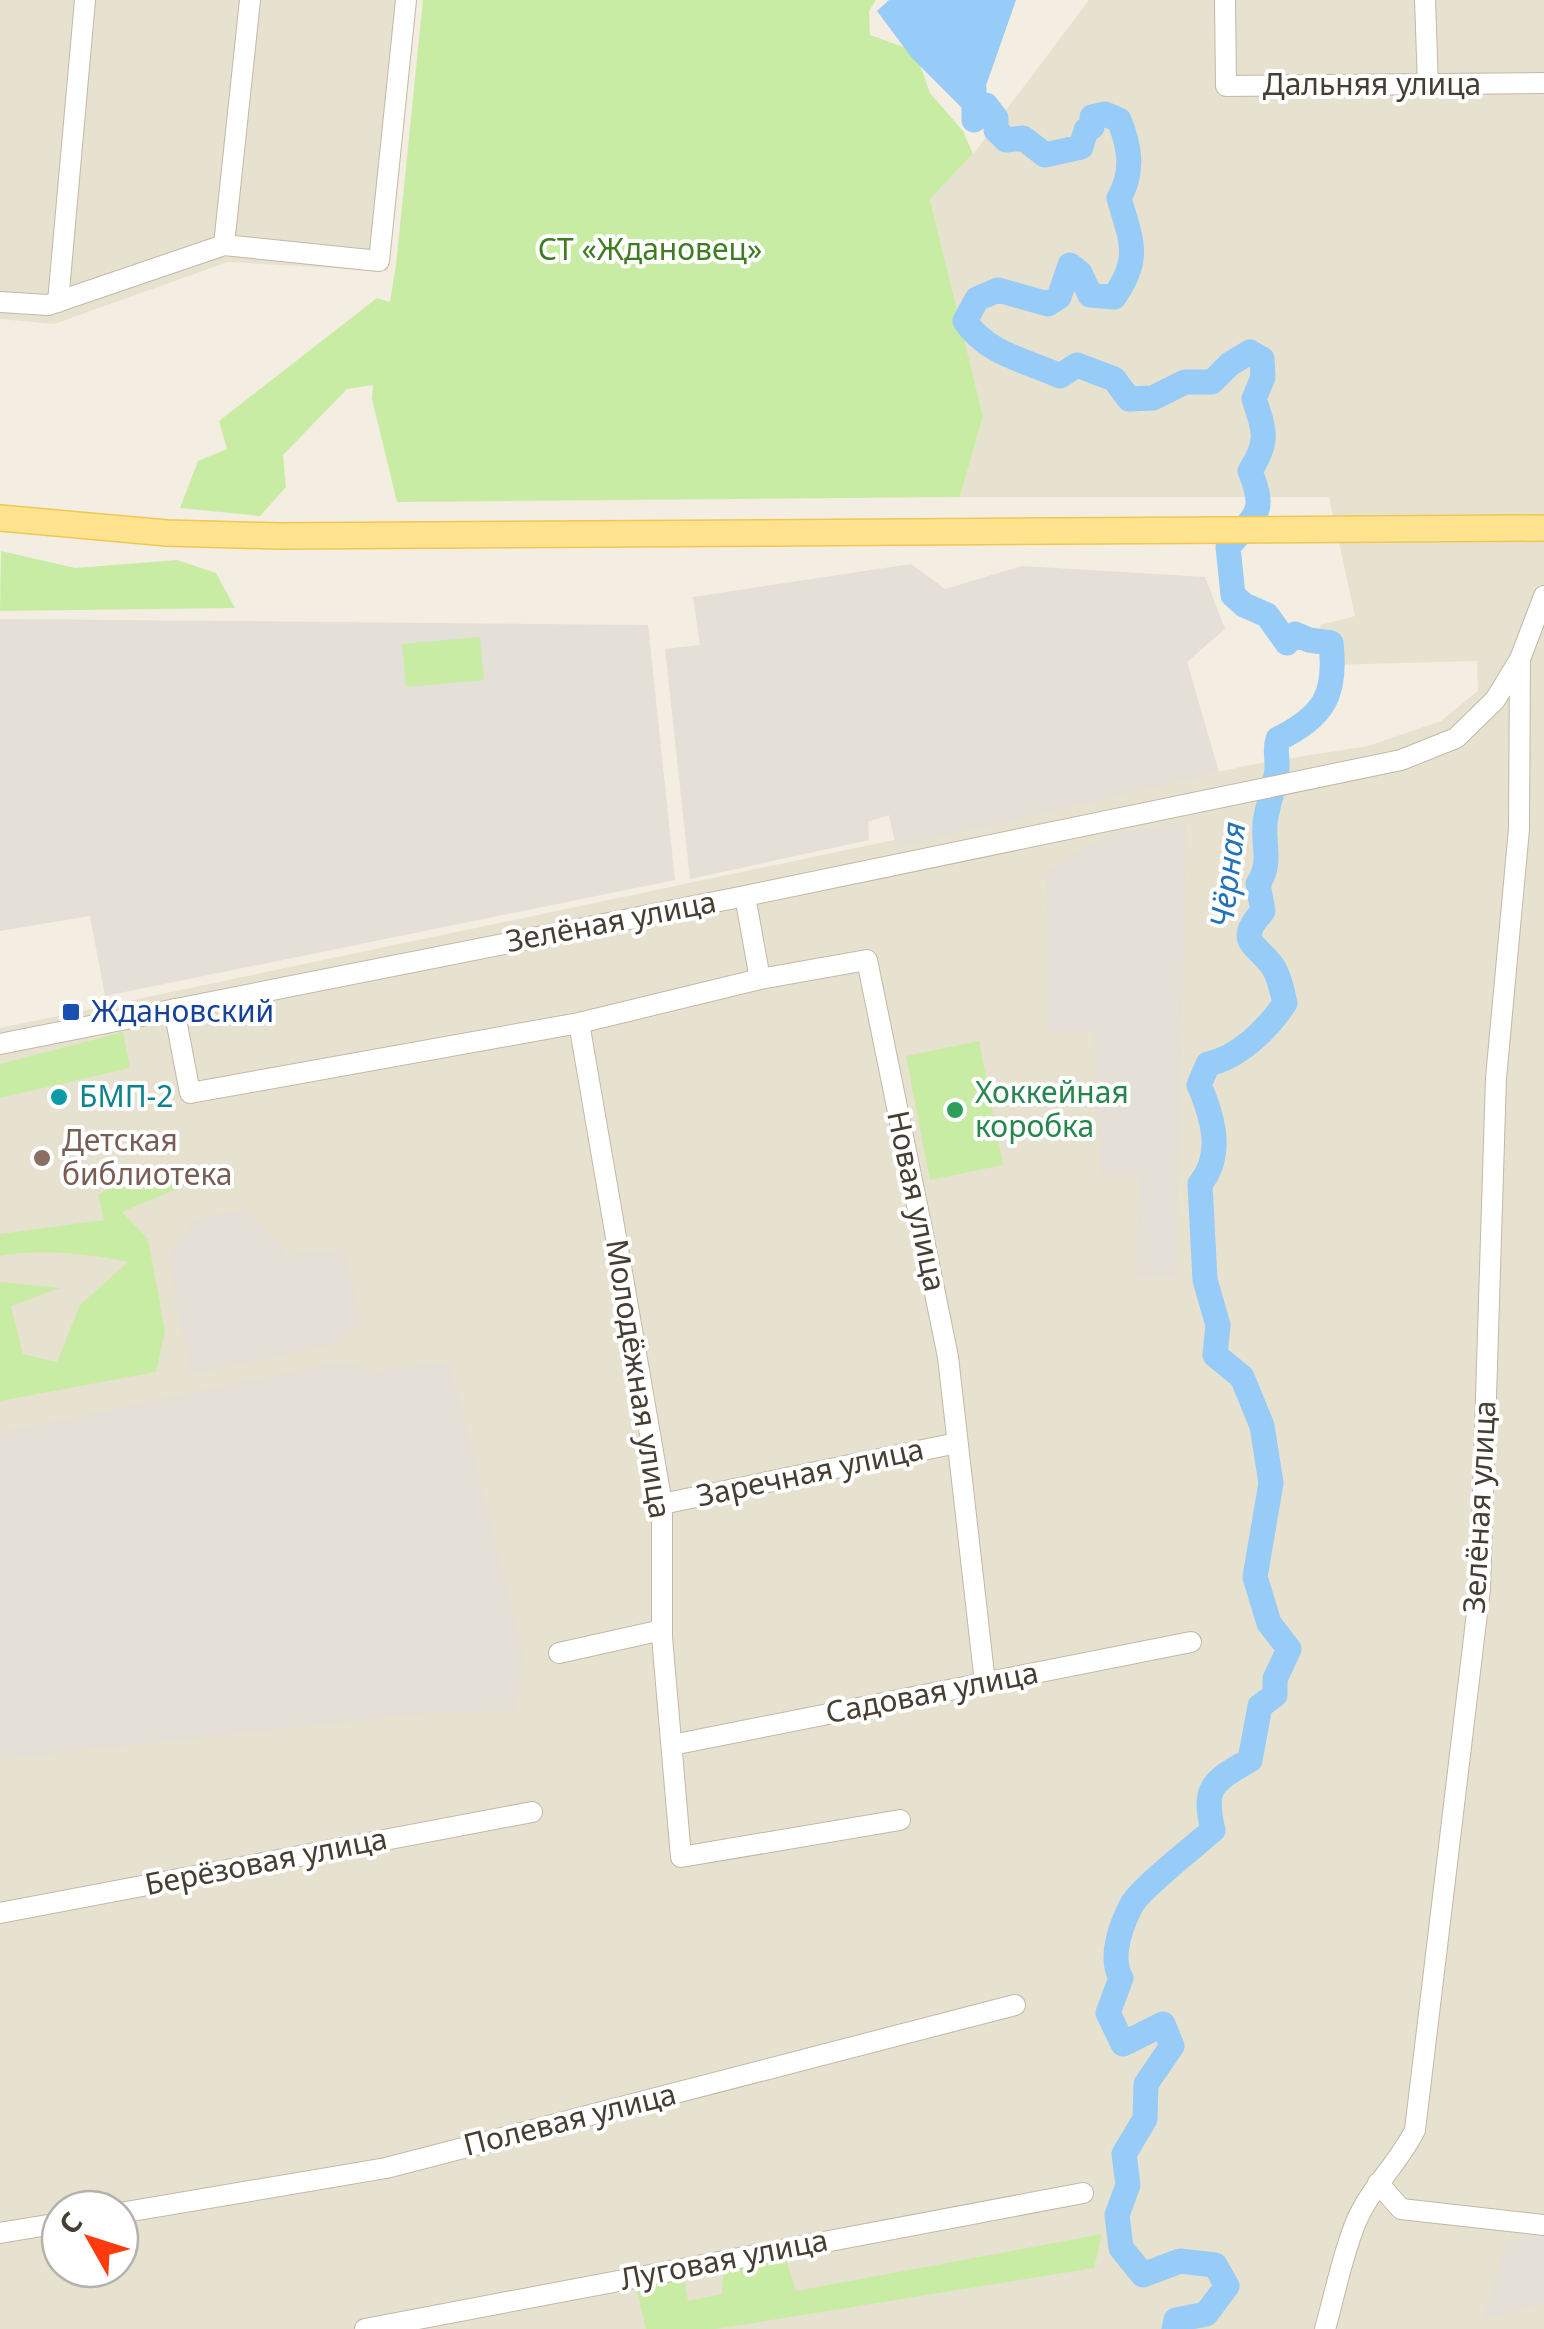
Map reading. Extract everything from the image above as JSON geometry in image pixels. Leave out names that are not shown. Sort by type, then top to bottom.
[{"type":"main road","points":[[0,518],[168,534],[279,536],[1544,528]]},
{"type":"street","points":[[58,302],[85,0]]},
{"type":"street","points":[[224,245],[250,0]]},
{"type":"street","points":[[0,302],[48,306],[224,245],[379,261],[406,0]]},
{"type":"street","name":"Дальняя улица","points":[[1225,0],[1226,86],[1544,83]]},
{"type":"street","points":[[1426,0],[1428,86]]},
{"type":"street","points":[[1520,659],[1544,596]]},
{"type":"street","name":"Зелёная улица","points":[[0,1044],[1401,760],[1456,738],[1495,700],[1520,659]]},
{"type":"street","name":"Зелёная улица","points":[[1325,2329],[1356,2222],[1378,2183],[1402,2156],[1415,2130],[1480,1588],[1496,1078],[1519,828],[1520,659]]},
{"type":"street","points":[[174,1009],[190,1093],[579,1023],[760,980],[744,896]]},
{"type":"street","name":"Новая улица","points":[[760,980],[867,960],[948,1357],[985,1683]]},
{"type":"street","name":"Молодёжная улица","points":[[579,1023],[662,1504],[662,1630],[681,1857],[900,1820]]},
{"type":"street","name":"Заречная улица","points":[[662,1504],[957,1443]]},
{"type":"street","points":[[559,1653],[662,1630]]},
{"type":"street","name":"Садовая улица","points":[[672,1744],[1192,1642]]},
{"type":"street","name":"Берёзовая улица","points":[[0,1913],[532,1812]]},
{"type":"street","name":"Полевая улица","points":[[140,2210],[386,2168],[1015,2006]]},
{"type":"street","points":[[1378,2183],[1401,2208],[1544,2224]]},
{"type":"street","name":"Луговая улица","points":[[365,2329],[1083,2193]]},
{"type":"street","points":[[0,2233],[40,2226]]},
{"type":"shaded area","points":[[0,0],[413,0],[387,271],[228,262],[54,324],[0,319]]},
{"type":"shaded area","name":"Ждановский","points":[[1089,0],[1544,0],[1544,2329],[0,2329],[0,1028],[1255,764],[1368,746],[1441,721],[1478,691],[1477,661],[1328,665],[1320,625],[1355,616],[1329,497],[960,497],[983,416],[930,199],[973,154]]},
{"type":"shaded area","points":[[911,564],[945,589],[1022,566],[1205,577],[1225,629],[1187,662],[1219,772],[896,847],[889,815],[868,822],[869,840],[690,879],[665,649],[700,645],[693,597]]},
{"type":"shaded area","points":[[0,619],[648,625],[675,880],[105,996],[90,916],[0,931]]},
{"type":"shaded area","points":[[1186,823],[1176,1278],[1137,1278],[1139,1175],[1100,1174],[1094,1031],[1048,1031],[1047,872],[1105,835]]},
{"type":"shaded area","points":[[245,1209],[288,1255],[345,1249],[361,1322],[337,1344],[191,1374],[168,1257],[194,1220]]},
{"type":"shaded area","points":[[339,1362],[380,1371],[449,1362],[523,1655],[516,1710],[438,1712],[0,1759],[0,1433]]},
{"type":"shaded area","points":[[1544,2236],[1544,2302],[1483,2320],[1506,2241]]},
{"type":"green space","name":"СТ «Ждановец»","points":[[423,0],[876,0],[869,11],[870,35],[915,51],[930,93],[963,131],[973,154],[930,199],[983,416],[960,497],[397,502],[372,399],[373,385],[347,389],[283,455],[286,487],[260,516],[180,508],[198,461],[227,449],[219,421],[377,298],[390,302]]},
{"type":"green space","points":[[1,551],[75,568],[177,560],[216,573],[235,608],[0,611]]},
{"type":"green space","points":[[480,637],[484,680],[406,687],[402,644]]},
{"type":"green space","points":[[123,1032],[130,1068],[0,1098],[0,1064]]},
{"type":"green space","name":"Хоккейная коробка","points":[[979,1041],[1003,1165],[930,1180],[906,1056]]},
{"type":"green space","points":[[166,1165],[188,1184],[122,1212],[148,1239],[165,1331],[156,1372],[0,1401],[0,1282],[60,1288],[11,1306],[23,1354],[57,1362],[80,1305],[128,1262],[64,1253],[0,1256],[0,1234],[104,1220],[98,1194]]},
{"type":"green space","points":[[1102,2234],[1094,2268],[716,2329],[646,2329],[635,2282],[685,2281],[688,2301],[722,2294],[725,2251],[781,2243],[796,2291]]},
{"type":"water","points":[[889,0],[1016,0],[974,120],[912,58],[877,11]]},
{"type":"waterway","name":"Чёрная","points":[[974,89],[974,120],[986,105],[996,118],[996,130],[1006,140],[1023,138],[1045,155],[1081,147],[1086,130],[1092,127],[1092,117],[1105,114],[1119,120],[1129,159],[1127,179],[1119,198],[1132,249],[1128,271],[1114,297],[1090,295],[1080,273],[1070,265],[1059,297],[1048,304],[998,290],[977,299],[965,321],[984,341],[1008,355],[1060,376],[1077,365],[1114,379],[1129,399],[1153,398],[1185,382],[1212,382],[1250,352],[1262,359],[1263,377],[1254,399],[1263,428],[1263,443],[1250,471],[1258,505],[1252,519],[1228,547],[1233,595],[1244,605],[1267,615],[1287,643],[1295,634],[1331,643],[1332,677],[1324,702],[1307,722],[1278,739],[1276,776],[1265,823],[1266,862],[1258,884],[1263,911],[1249,935],[1274,968],[1285,1003],[1251,1041],[1230,1056],[1208,1064],[1199,1085],[1214,1136],[1212,1161],[1200,1184],[1205,1280],[1218,1325],[1215,1355],[1242,1377],[1262,1426],[1271,1483],[1255,1577],[1269,1623],[1289,1649],[1275,1679],[1275,1695],[1260,1706],[1250,1760],[1227,1774],[1210,1794],[1213,1830],[1157,1877],[1132,1904],[1118,1941],[1116,1961],[1121,1978],[1108,2013],[1123,2044],[1163,2024],[1172,2046],[1146,2084],[1145,2119],[1124,2154],[1128,2185],[1117,2215],[1121,2248],[1143,2275],[1180,2261],[1215,2265],[1227,2286],[1206,2314],[1176,2320],[1174,2329]]},
{"type":"place","name":"Ждановский","points":[[71,1012]]},
{"type":"place","name":"БМП-2","points":[[59,1097]]},
{"type":"place","name":"Хоккейная коробка","points":[[955,1110]]},
{"type":"place","name":"Детская библиотека","points":[[42,1158]]}]
